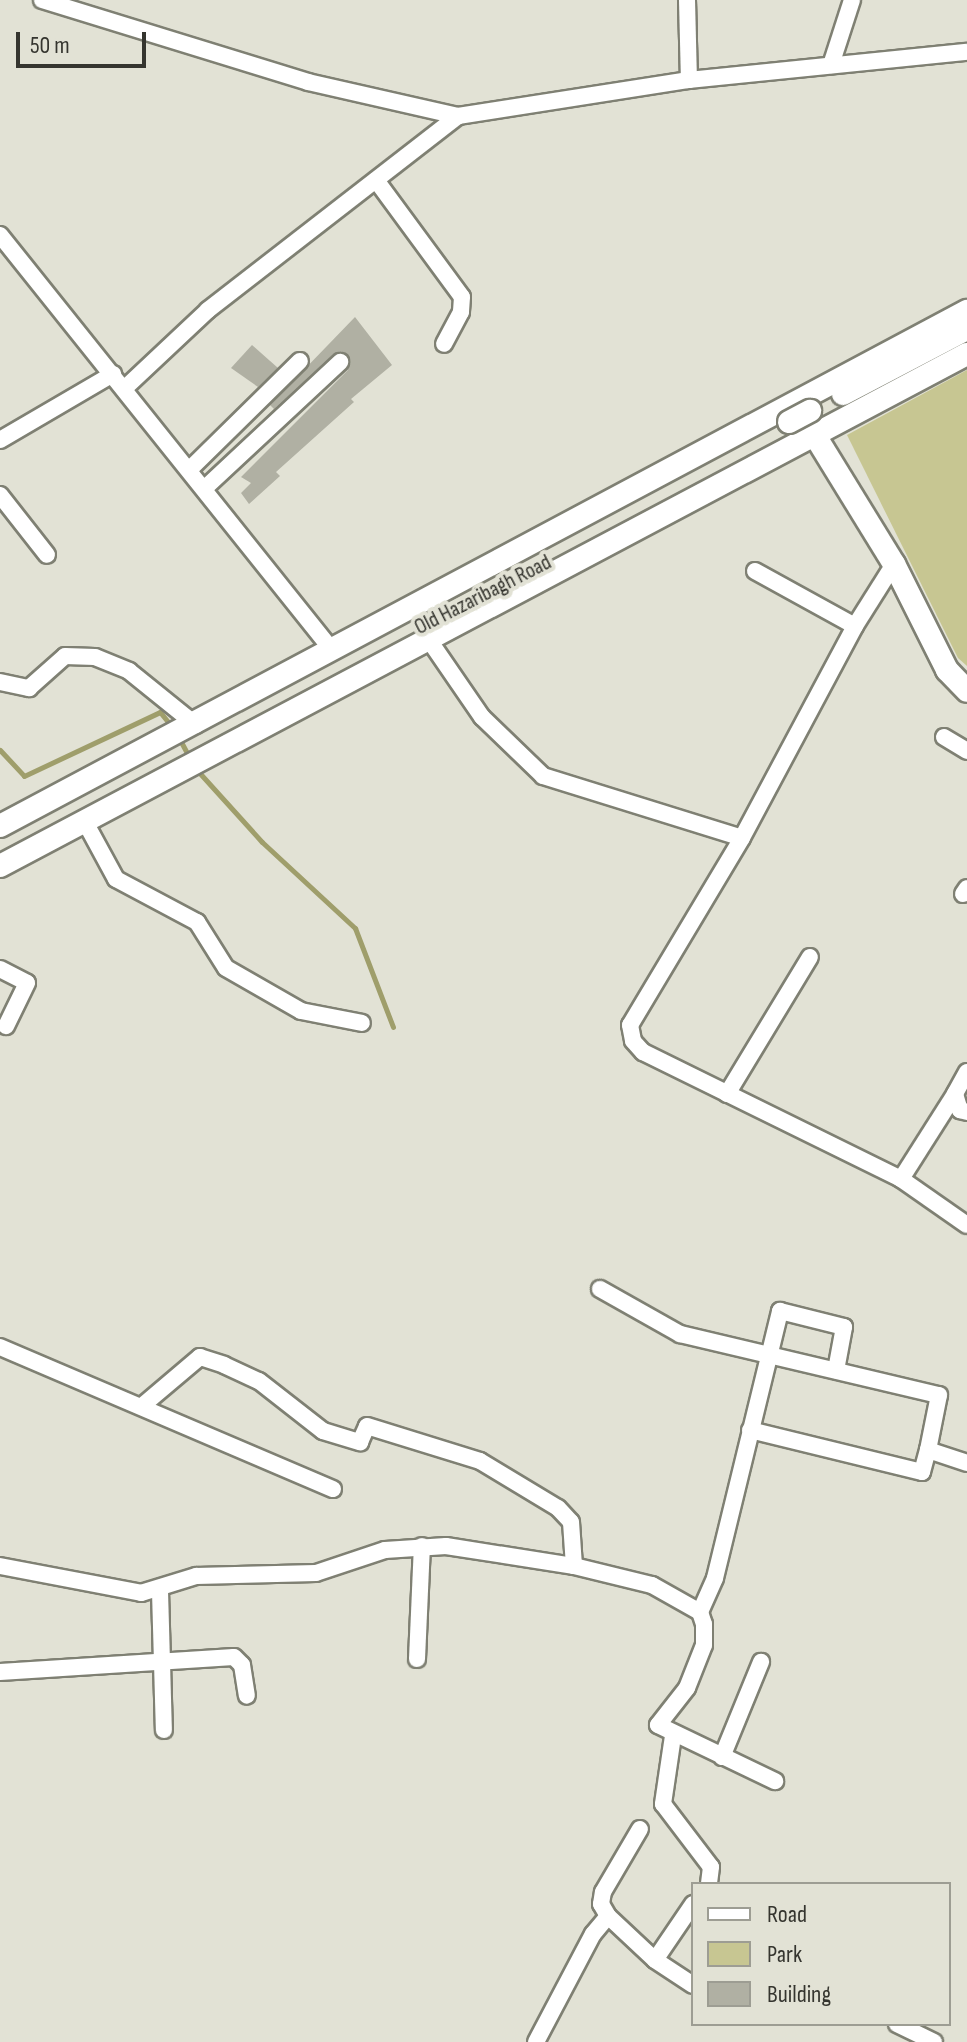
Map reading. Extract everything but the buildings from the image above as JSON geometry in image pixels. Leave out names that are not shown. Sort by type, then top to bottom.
[{"type":"street","points":[[42,0],[308,82],[458,116],[689,80],[967,52]]},
{"type":"street","points":[[687,0],[689,80]]},
{"type":"street","points":[[831,65],[852,0]]},
{"type":"street","points":[[125,388],[208,310],[458,116]]},
{"type":"street","points":[[376,180],[462,297],[461,312],[444,344]]},
{"type":"street","points":[[0,235],[332,650]]},
{"type":"street","points":[[0,826],[427,637],[803,421],[967,311]]},
{"type":"street","name":"Old Hazaribagh Road","points":[[803,421],[967,329]]},
{"type":"street","name":"Old Hazaribagh Road","points":[[0,840],[803,421],[967,339]]},
{"type":"street","points":[[0,866],[84,820],[185,746],[332,650],[803,421],[967,354]]},
{"type":"street","points":[[190,469],[300,361]]},
{"type":"street","points":[[205,488],[340,362]]},
{"type":"street","points":[[0,440],[113,374]]},
{"type":"street","points":[[803,421],[894,564],[947,670],[967,691]]},
{"type":"street","points":[[0,495],[47,555]]},
{"type":"street","points":[[894,564],[855,626],[742,838],[630,1025],[633,1041],[643,1052],[901,1179],[967,1225]]},
{"type":"street","points":[[755,571],[855,626]]},
{"type":"street","points":[[427,637],[482,717],[543,776],[742,838]]},
{"type":"street","points":[[0,682],[29,688],[65,656],[95,657],[129,671],[185,746]]},
{"type":"street","points":[[944,737],[967,751]]},
{"type":"street","name":"Old Hazaribagh Road","points":[[0,855],[185,746]]},
{"type":"street","points":[[84,820],[116,879],[197,922],[226,968],[301,1011],[362,1023]]},
{"type":"street","points":[[727,1094],[810,957]]},
{"type":"street","points":[[0,969],[27,983],[6,1026]]},
{"type":"street","points":[[901,1179],[967,1072]]},
{"type":"street","points":[[955,1094],[960,1110],[967,1112]]},
{"type":"street","points":[[600,1289],[680,1334],[939,1395],[922,1472],[750,1430]]},
{"type":"street","points":[[775,1781],[673,1736],[658,1725],[687,1688],[704,1645],[700,1612],[715,1578],[780,1311],[844,1327],[836,1370]]},
{"type":"street","points":[[0,1347],[333,1489]]},
{"type":"street","points":[[142,1406],[200,1357],[224,1365],[259,1381],[323,1431],[360,1442],[367,1426],[480,1461],[558,1508],[571,1522],[574,1566]]},
{"type":"street","points":[[928,1450],[967,1463]]},
{"type":"street","points":[[0,1566],[124,1591],[160,1591],[196,1576],[316,1573],[385,1550],[422,1546],[574,1566],[652,1585],[700,1612]]},
{"type":"street","points":[[417,1659],[422,1546]]},
{"type":"street","points":[[160,1591],[164,1730]]},
{"type":"street","points":[[0,1672],[234,1657],[242,1665],[247,1696]]},
{"type":"street","points":[[722,1757],[761,1662]]},
{"type":"street","points":[[673,1736],[663,1804],[711,1867],[709,1882]]},
{"type":"street","points":[[640,1829],[603,1892],[601,1904],[608,1916],[655,1960],[691,1984]]},
{"type":"street","points":[[655,1960],[691,1907]]},
{"type":"street","points":[[536,2042],[593,1934],[608,1916]]},
{"type":"street","points":[[901,2026],[934,2042]]},
{"type":"green space","points":[[967,370],[967,666],[958,658],[847,435]]},
{"type":"waterway","points":[[0,750],[24,776],[160,712],[174,729]]},
{"type":"waterway","points":[[179,738],[189,757]]},
{"type":"waterway","points":[[196,769],[262,842],[355,928],[393,1027]]}]
